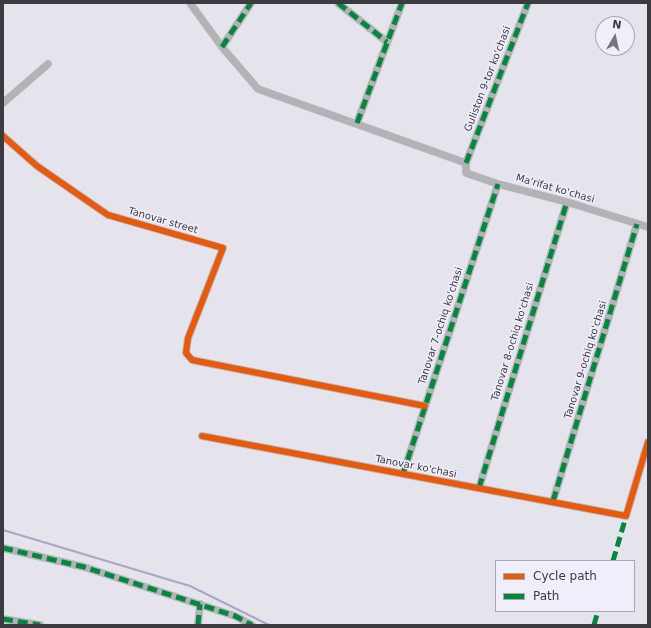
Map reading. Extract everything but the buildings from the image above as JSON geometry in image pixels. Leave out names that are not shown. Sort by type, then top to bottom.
[{"type":"street","points":[[190,3],[222,47],[258,88],[466,163]]},
{"type":"street","points":[[222,47],[251,3]]},
{"type":"street","points":[[338,3],[387,42]]},
{"type":"street","points":[[357,123],[402,3]]},
{"type":"street","name":"Guliston 9-tor ko'chasi","points":[[466,163],[528,3]]},
{"type":"street","points":[[3,103],[48,64]]},
{"type":"street","name":"Tanovar street","points":[[3,136],[38,166],[108,215],[222,248],[188,338],[186,353],[192,360],[425,406]]},
{"type":"street","name":"Ma'rifat ko'chasi","points":[[466,163],[466,173],[498,184],[567,202],[648,227]]},
{"type":"street","name":"Tanovar 7-ochiq ko'chasi","points":[[404,474],[498,184]]},
{"type":"street","name":"Tanovar 8-ochiq ko'chasi","points":[[479,488],[567,202]]},
{"type":"street","name":"Tanovar 9-ochiq ko'chasi","points":[[553,502],[637,224]]},
{"type":"street","name":"Tanovar ko'chasi","points":[[202,436],[626,516],[648,442]]},
{"type":"street","points":[[3,548],[84,567],[235,616],[252,625]]},
{"type":"street","points":[[198,625],[200,604]]},
{"type":"street","points":[[8,621],[40,625]]},
{"type":"waterway","points":[[3,530],[190,586],[269,625]]},
{"type":"marked path","points":[[222,47],[251,3]]},
{"type":"marked path","points":[[338,3],[387,42]]},
{"type":"marked path","points":[[357,123],[402,3]]},
{"type":"marked path","points":[[466,163],[528,3]]},
{"type":"marked path","points":[[403,474],[498,184]]},
{"type":"marked path","points":[[479,488],[567,202]]},
{"type":"marked path","points":[[553,501],[637,224]]},
{"type":"marked path","points":[[613,560],[627,513]]},
{"type":"marked path","points":[[3,548],[84,567],[235,616],[252,625]]},
{"type":"marked path","points":[[198,625],[200,604]]},
{"type":"marked path","points":[[594,625],[598,612]]},
{"type":"marked path","points":[[3,619],[40,625]]},
{"type":"cycle path","points":[[3,136],[37,166],[108,215],[223,248],[188,338],[186,353],[192,360],[425,406]]},
{"type":"cycle path","points":[[202,436],[626,516],[648,442]]}]
